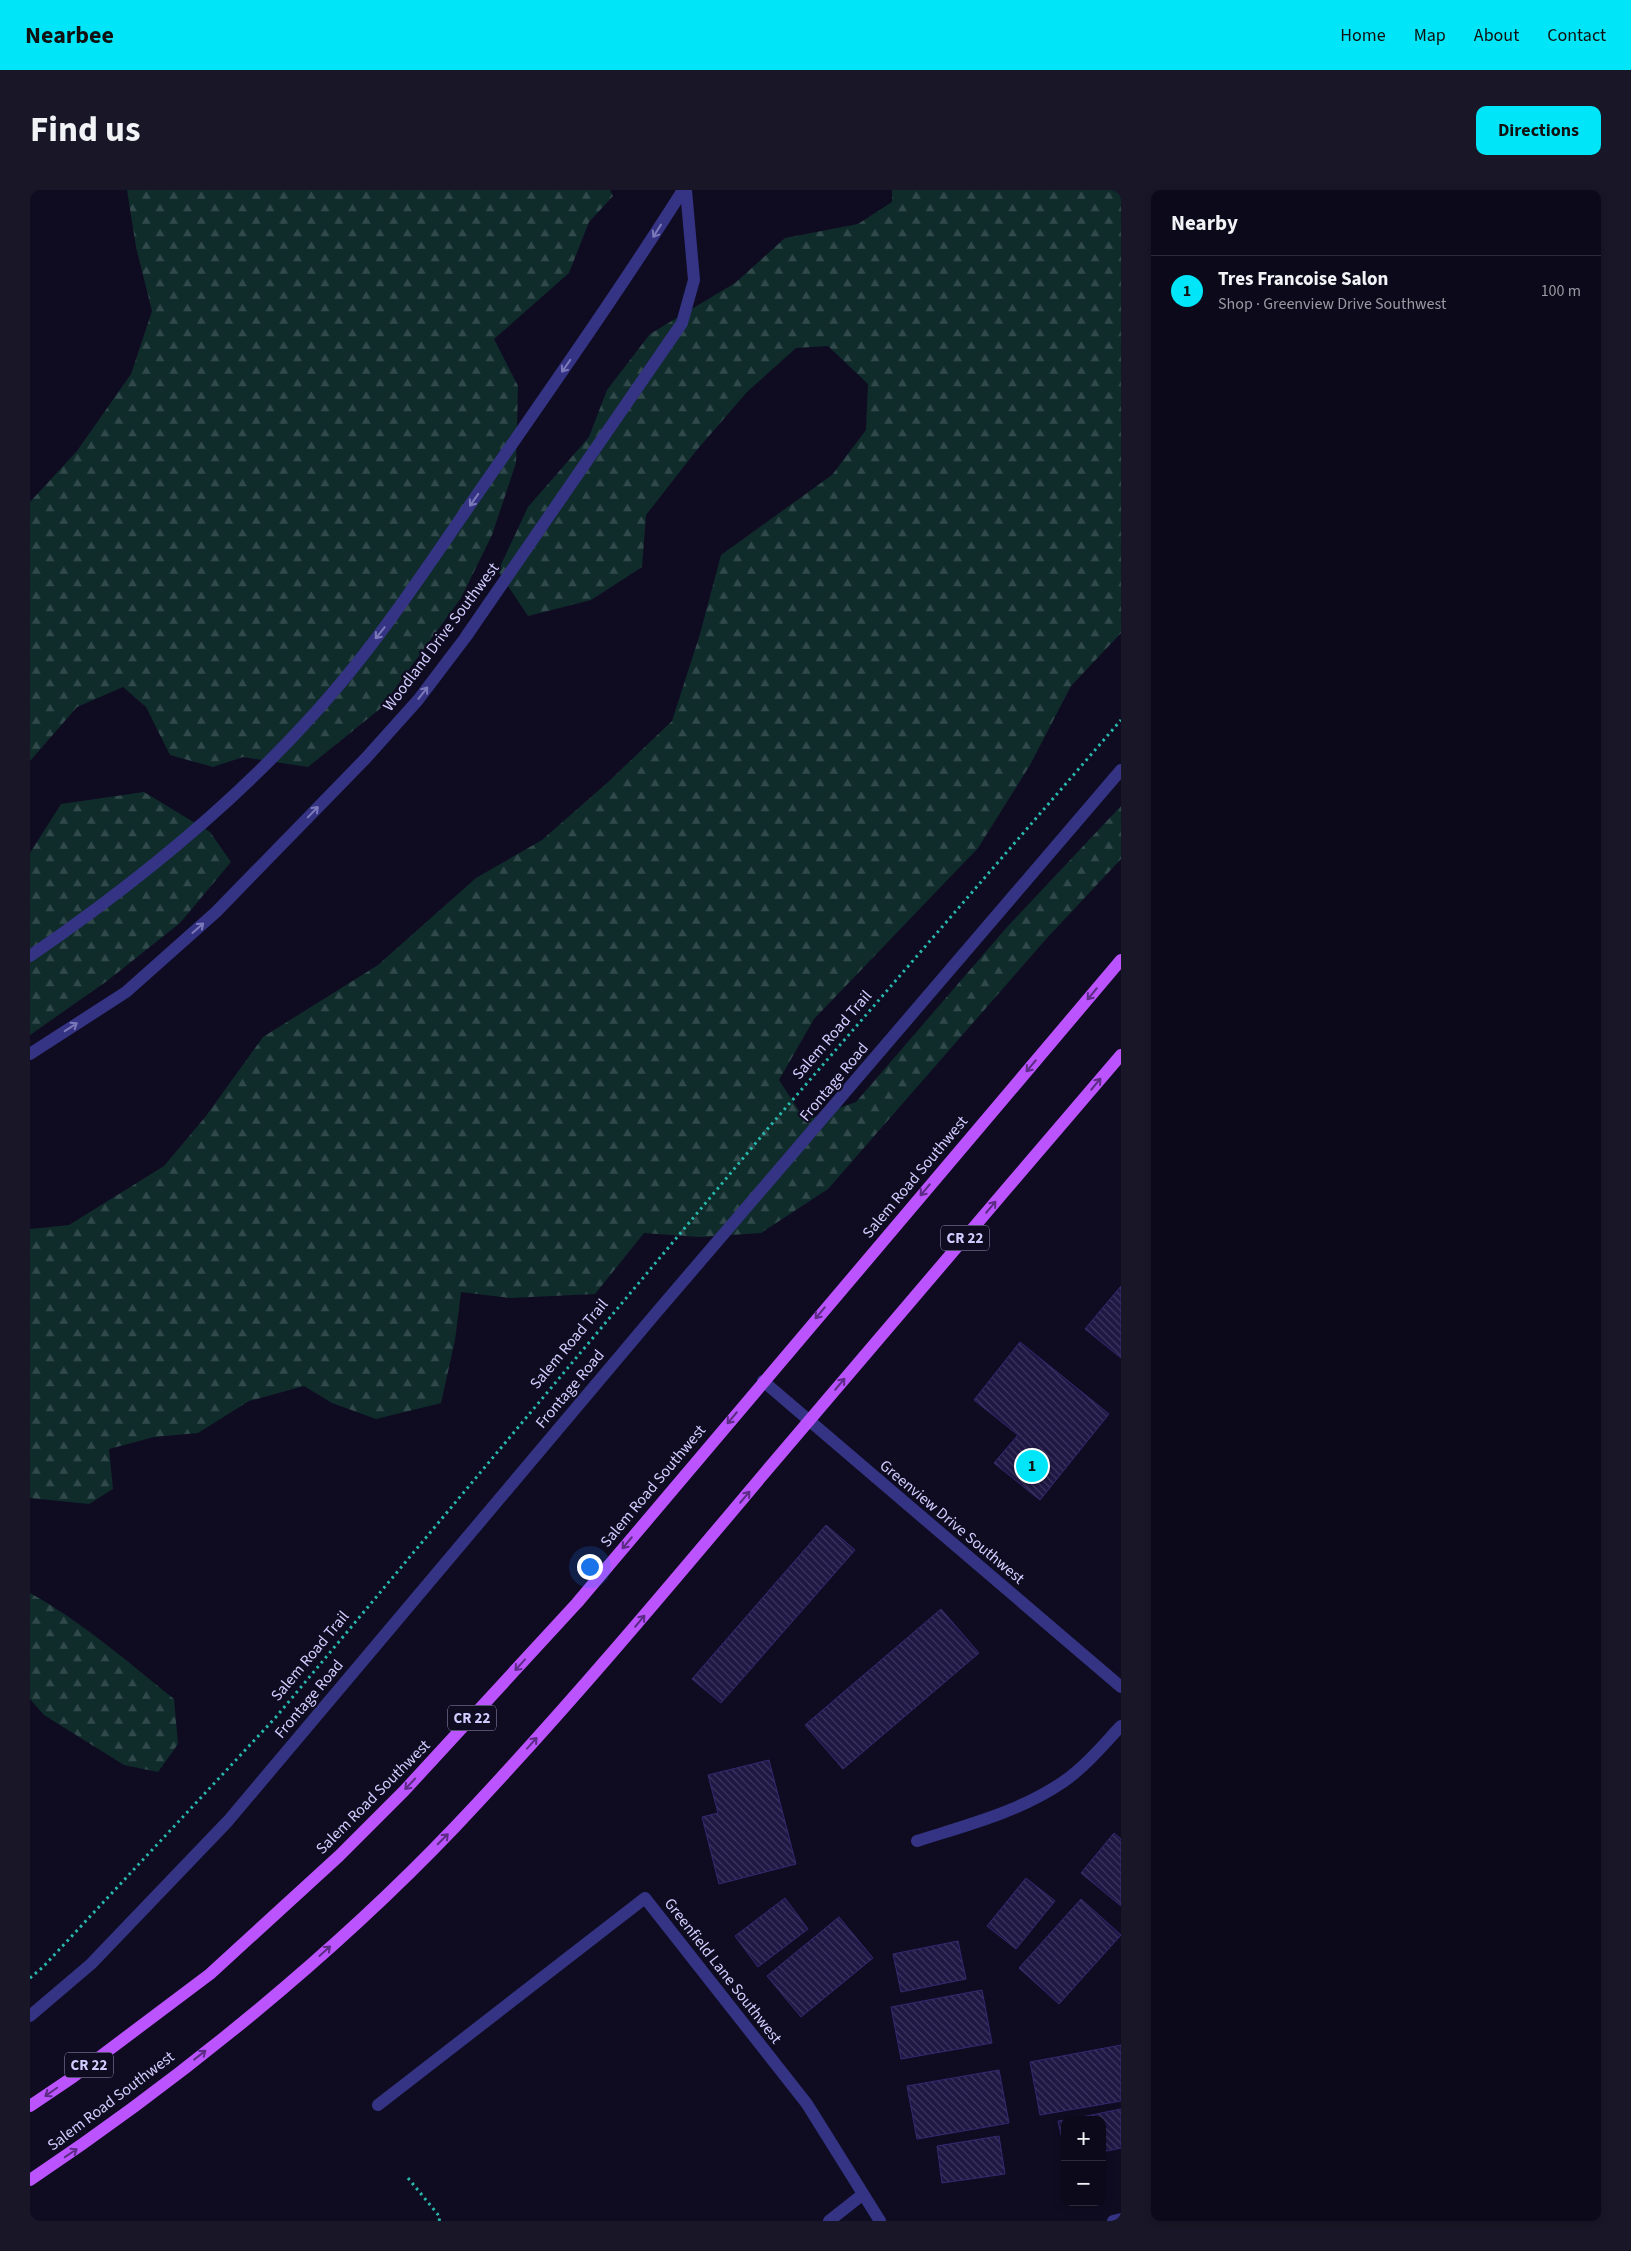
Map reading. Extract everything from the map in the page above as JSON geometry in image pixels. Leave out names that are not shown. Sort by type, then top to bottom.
[{"type":"main road","name":"Salem Road Southwest","points":[[30,2106],[210,1974],[339,1856],[468,1723],[577,1603],[1121,960]]},
{"type":"main road","name":"Salem Road Southwest","points":[[30,2180],[87,2142],[239,2024],[395,1887],[454,1828],[620,1644],[1118,1059]]},
{"type":"street","name":"Woodland Drive Southwest","points":[[30,956],[156,862],[264,766],[314,714],[391,620],[627,279],[684,190]]},
{"type":"street","name":"Woodland Drive Southwest","points":[[30,1054],[126,992],[216,912],[366,758],[418,700],[465,638],[682,323],[694,280],[684,190]]},
{"type":"street","name":"Frontage Road","points":[[30,2016],[92,1964],[228,1821],[656,1313],[1121,770]]},
{"type":"street","name":"Greenview Drive Southwest","points":[[763,1381],[1121,1687]]},
{"type":"street","points":[[917,1841],[1027,1803],[1063,1782],[1083,1766],[1121,1726]]},
{"type":"street","name":"Greenfield Lane Southwest","points":[[378,2105],[646,1898],[807,2104],[829,2136],[862,2195],[880,2221]]},
{"type":"street","points":[[829,2221],[862,2195]]},
{"type":"street","points":[[1113,2221],[1121,2219]]},
{"type":"path","name":"Salem Road Trail","points":[[30,1978],[43,1967],[126,1880],[276,1717],[763,1134],[1121,720]]},
{"type":"path","points":[[408,2178],[440,2217],[439,2221]]},
{"type":"green space","points":[[127,190],[610,190],[613,196],[589,222],[569,273],[494,339],[518,386],[516,463],[492,535],[461,598],[381,708],[308,767],[243,757],[213,767],[170,755],[146,707],[123,687],[77,707],[30,761],[30,502],[77,451],[131,374],[152,311],[136,247]]},
{"type":"green space","points":[[892,190],[1121,190],[1121,633],[1071,686],[1030,765],[978,848],[814,1019],[779,1080],[805,1120],[856,1102],[1008,926],[1121,806],[1121,859],[1047,938],[828,1189],[761,1233],[699,1237],[644,1233],[595,1294],[510,1298],[461,1292],[455,1340],[441,1403],[376,1419],[332,1403],[304,1386],[249,1401],[198,1433],[154,1437],[109,1449],[113,1489],[89,1504],[30,1498],[30,1229],[69,1225],[164,1166],[206,1116],[263,1037],[378,965],[476,878],[542,840],[607,783],[672,721],[700,634],[721,555],[832,475],[866,430],[868,384],[828,346],[796,348],[747,392],[696,451],[646,515],[642,567],[591,600],[528,616],[498,571],[528,507],[589,437],[607,390],[650,334],[735,283],[785,238],[858,224],[892,202]]},
{"type":"green space","points":[[144,792],[210,832],[231,862],[180,923],[107,981],[30,1035],[30,853],[61,804]]},
{"type":"green space","points":[[30,1593],[86,1630],[174,1699],[178,1744],[158,1772],[124,1765],[44,1715],[30,1699]]},
{"type":"building","points":[[1121,1286],[1121,1358],[1085,1329]]},
{"type":"building","points":[[1020,1342],[1109,1414],[1040,1500],[994,1463],[1018,1435],[974,1400]]},
{"type":"building","points":[[826,1525],[855,1550],[721,1703],[692,1679]]},
{"type":"building","points":[[941,1609],[979,1653],[843,1769],[805,1725]]},
{"type":"building","points":[[769,1760],[796,1864],[719,1884],[702,1817],[718,1813],[708,1775]]},
{"type":"building","points":[[1114,1833],[1121,1839],[1121,1906],[1081,1873]]},
{"type":"building","points":[[1026,1878],[1055,1901],[1016,1949],[987,1926]]},
{"type":"building","points":[[785,1898],[808,1929],[758,1967],[735,1936]]},
{"type":"building","points":[[1081,1899],[1121,1935],[1059,2004],[1019,1968]]},
{"type":"building","points":[[839,1917],[873,1958],[801,2017],[767,1976]]},
{"type":"building","points":[[958,1941],[966,1979],[901,1992],[893,1954]]},
{"type":"building","points":[[982,1990],[992,2043],[901,2059],[891,2007]]},
{"type":"building","points":[[1121,2045],[1121,2101],[1040,2115],[1030,2062]]},
{"type":"building","points":[[999,2070],[1009,2123],[917,2139],[907,2086]]},
{"type":"building","points":[[1121,2109],[1121,2148],[1106,2151],[1106,2116],[1087,2116]]},
{"type":"building","points":[[1058,2121],[1061,2121],[1061,2135]]},
{"type":"building","points":[[999,2136],[1005,2174],[942,2183],[937,2146]]},
{"type":"place","name":"Tres Francoise Salon","points":[[1032,1466]]}]
